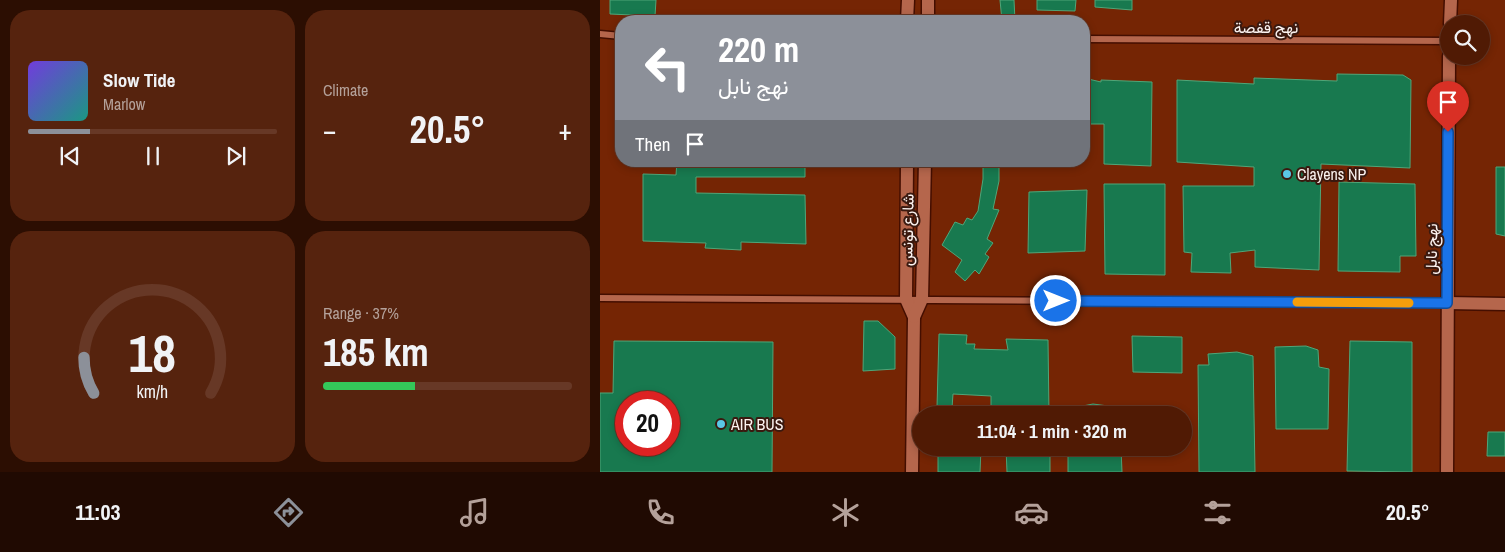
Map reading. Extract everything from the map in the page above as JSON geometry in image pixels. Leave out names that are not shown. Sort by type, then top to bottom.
[{"type":"street","points":[[908,0],[908,15]]},
{"type":"street","points":[[928,0],[928,15]]},
{"type":"street","points":[[1450,15],[1451,0]]},
{"type":"street","name":"نهج نابل","points":[[1447,472],[1449,65]]},
{"type":"street","name":"شارع تونس","points":[[906,299],[907,167]]},
{"type":"street","name":"شارع تونس","points":[[922,299],[925,167]]},
{"type":"street","points":[[906,299],[914,317]]},
{"type":"street","points":[[912,472],[914,317],[922,299]]},
{"type":"street","points":[[1447,303],[1505,304]]},
{"type":"lane","points":[[600,34],[615,35]]},
{"type":"lane","name":"نهج قفصة","points":[[1090,39],[1440,41]]},
{"type":"lane","points":[[600,298],[1447,303]]},
{"type":"shaded area","points":[[600,0],[1505,0],[1505,472],[600,472]]},
{"type":"building","points":[[610,0],[656,0],[655,15],[610,14]]},
{"type":"building","points":[[1000,0],[1014,0],[1015,15],[1001,15]]},
{"type":"building","points":[[1037,0],[1076,0],[1075,11],[1037,10]]},
{"type":"building","points":[[1095,0],[1132,0],[1132,10],[1095,7]]},
{"type":"building","points":[[1337,74],[1403,75],[1411,80],[1410,168],[1321,164],[1319,270],[1255,267],[1255,250],[1230,253],[1231,273],[1191,272],[1192,253],[1184,252],[1183,186],[1254,186],[1254,167],[1177,162],[1177,80],[1254,84],[1254,78],[1337,81]]},
{"type":"building","points":[[1090,79],[1101,82],[1101,80],[1152,82],[1151,166],[1104,164],[1104,124],[1090,124]]},
{"type":"building","points":[[677,167],[805,167],[805,177],[696,177],[696,193],[805,195],[806,244],[741,242],[741,250],[705,248],[706,243],[643,241],[643,174],[676,175]]},
{"type":"building","points":[[983,167],[999,167],[999,181],[993,209],[999,210],[987,239],[993,243],[985,254],[989,257],[979,274],[975,270],[965,281],[955,272],[962,260],[942,245],[955,222],[963,225],[967,218],[972,220],[978,211]]},
{"type":"building","points":[[1496,167],[1505,167],[1505,236],[1496,234]]},
{"type":"building","points":[[1339,182],[1415,184],[1416,256],[1400,256],[1400,272],[1338,271]]},
{"type":"building","points":[[1104,184],[1165,184],[1165,275],[1105,274]]},
{"type":"building","points":[[1087,190],[1085,251],[1028,253],[1029,192]]},
{"type":"building","points":[[864,321],[878,321],[895,337],[895,369],[863,371]]},
{"type":"building","points":[[939,334],[967,335],[966,344],[975,344],[974,349],[1008,350],[1006,339],[1048,340],[1049,406],[991,406],[991,396],[953,394],[952,406],[937,406]]},
{"type":"building","points":[[1132,336],[1182,337],[1182,373],[1133,372]]},
{"type":"building","name":"AIR BUS","points":[[614,341],[773,342],[772,472],[600,472],[600,393],[613,393]]},
{"type":"building","points":[[1350,341],[1412,342],[1412,472],[1347,471]]},
{"type":"building","points":[[1306,346],[1318,350],[1319,367],[1329,369],[1328,429],[1276,429],[1275,347]]},
{"type":"building","points":[[1237,352],[1253,356],[1255,472],[1199,472],[1198,365],[1209,365],[1208,354]]},
{"type":"building","points":[[1093,404],[1108,406],[1083,406]]},
{"type":"building","points":[[1488,432],[1505,432],[1505,456],[1487,456]]},
{"type":"building","points":[[938,456],[981,456],[980,472],[938,472]]},
{"type":"building","points":[[1006,456],[1050,456],[1050,472],[1007,472]]},
{"type":"building","points":[[1068,456],[1121,456],[1122,472],[1068,472]]},
{"type":"slow traffic","points":[[1297,302],[1409,303]]},
{"type":"place","name":"Clayens NP","points":[[1287,174]]},
{"type":"place","name":"AIR BUS","points":[[721,424]]},
{"type":"route","points":[[1056,301],[1447,303],[1448,132]]}]
